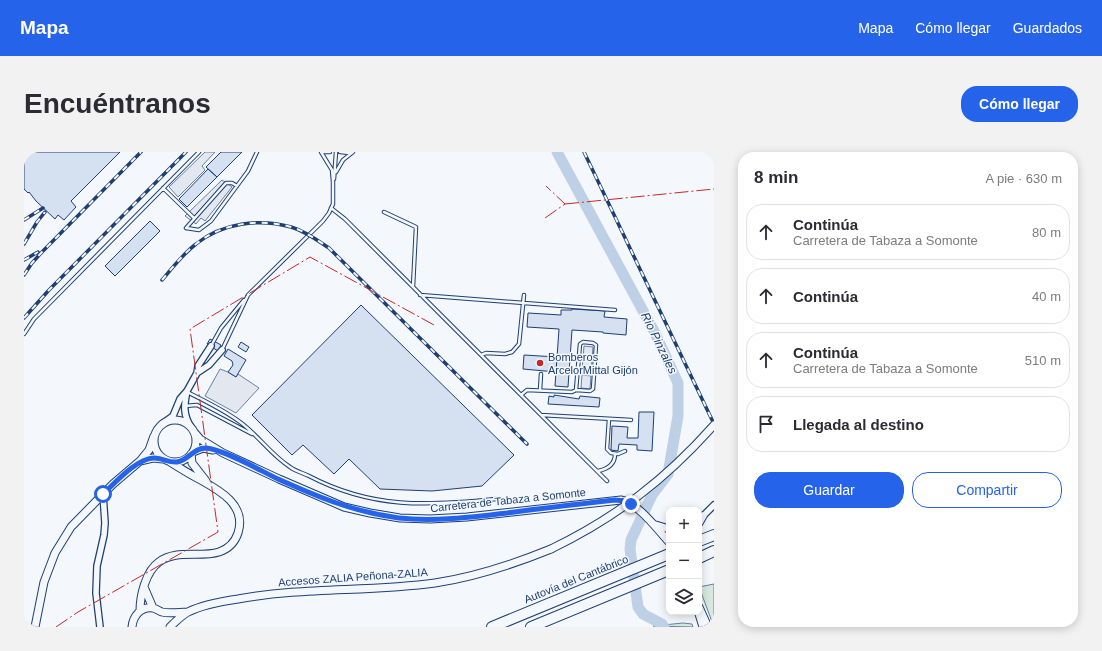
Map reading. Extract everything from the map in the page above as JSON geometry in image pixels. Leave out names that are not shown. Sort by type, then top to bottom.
[{"type":"highway","points":[[702,540],[714,535]]},
{"type":"highway","points":[[702,557],[714,551]]},
{"type":"highway","name":"Autovía del Cantábrico","points":[[492,627],[666,555]]},
{"type":"highway","points":[[531,627],[666,571]]},
{"type":"street","points":[[209,484],[192,463],[192,453],[196,442],[185,417],[184,406],[187,392],[198,366],[211,346]]},
{"type":"street","points":[[196,373],[209,365],[222,350]]},
{"type":"street","points":[[35,627],[44,582],[55,553],[71,527],[103,494],[140,461],[149,450],[157,429],[173,416],[180,399],[187,392]]},
{"type":"street","points":[[162,424],[168,421],[182,421],[192,430]]},
{"type":"street","name":"Accesos ZALIA Peñona-ZALIA","points":[[169,627],[189,612],[222,602],[261,594],[397,587],[469,576],[524,560],[597,524],[639,497],[678,463],[714,425]]},
{"type":"street","name":"Carretera de Tabaza a Somonte","points":[[192,430],[200,440],[223,453],[344,507],[370,513],[400,518],[430,519],[467,517],[615,500],[626,501],[638,510],[666,539]]},
{"type":"street","points":[[140,611],[145,582],[155,565],[165,558],[173,556],[220,552],[232,544],[240,524],[236,507],[229,498],[209,484],[159,455],[155,450],[153,443],[154,436]]},
{"type":"street","name":"Carretera de Tabaza a Somonte","points":[[192,453],[199,449],[208,448],[223,453]]},
{"type":"street","points":[[140,461],[153,458],[167,461],[183,460],[192,453]]},
{"type":"street","points":[[100,627],[96,594],[97,566],[103,542],[104,529],[103,494]]},
{"type":"street","points":[[702,516],[714,505]]},
{"type":"street","name":"Carretera de Tabaza a Somonte","points":[[653,524],[666,528]]},
{"type":"street","points":[[144,587],[153,608]]},
{"type":"street","points":[[131,627],[135,617],[140,611],[148,608],[153,608],[162,612],[189,612]]},
{"type":"street","points":[[162,612],[167,617],[169,627]]},
{"type":"street","points":[[702,614],[708,627]]},
{"type":"street","points":[[700,615],[703,627]]},
{"type":"lane","points":[[24,334],[34,319],[199,152]]},
{"type":"lane","points":[[237,186],[232,183],[226,183],[186,228],[199,230],[211,221],[237,186],[248,171],[257,152]]},
{"type":"lane","points":[[211,346],[221,328],[248,295],[323,221],[331,208],[333,200],[332,170],[322,152],[330,152]]},
{"type":"lane","points":[[333,182],[336,152]]},
{"type":"lane","points":[[340,152],[346,154],[353,152]]},
{"type":"lane","points":[[335,174],[343,160],[353,152]]},
{"type":"lane","points":[[163,188],[194,218]]},
{"type":"lane","points":[[331,208],[345,220],[607,481]]},
{"type":"lane","points":[[384,212],[416,227],[417,229],[413,288]]},
{"type":"lane","points":[[222,350],[248,295]]},
{"type":"lane","points":[[420,295],[615,310]]},
{"type":"lane","points":[[481,355],[505,354],[512,352],[519,344],[524,295]]},
{"type":"lane","points":[[521,395],[527,390],[572,392],[576,390],[590,391],[593,389],[596,345],[593,343],[583,342],[580,344],[576,390]]},
{"type":"lane","points":[[578,372],[594,374]]},
{"type":"lane","points":[[540,390],[541,374]]},
{"type":"lane","points":[[187,392],[240,422],[290,467],[322,484],[360,497],[399,504],[428,505],[496,499]]},
{"type":"lane","points":[[184,406],[197,405],[256,436]]},
{"type":"lane","points":[[541,415],[631,420]]},
{"type":"lane","points":[[609,419],[607,449],[609,452],[615,454],[625,451]]},
{"type":"lane","points":[[597,471],[603,470],[611,465],[614,462],[615,454]]},
{"type":"shaded area","points":[[205,152],[215,152],[202,166],[205,170],[178,197],[169,187]]},
{"type":"shaded area","points":[[222,180],[232,187],[205,221],[201,218],[196,224],[185,216]]},
{"type":"shaded area","points":[[584,346],[593,347],[591,372],[582,371]]},
{"type":"shaded area","points":[[220,369],[236,377],[238,374],[259,388],[236,413],[205,396]]},
{"type":"shaded area","points":[[582,375],[591,376],[590,389],[581,388]]},
{"type":"shaded area","points":[[714,584],[714,627],[702,595],[702,586]]},
{"type":"shaded area","points":[[683,623],[692,624],[693,627],[653,626]]},
{"type":"building","points":[[24,152],[120,152],[71,201],[76,207],[64,220],[58,215],[55,219],[36,201],[29,192],[28,193],[24,189]]},
{"type":"building","points":[[221,152],[242,152],[217,177],[206,167]]},
{"type":"building","points":[[208,169],[217,177],[187,207],[179,199]]},
{"type":"building","points":[[150,221],[160,231],[115,276],[105,266]]},
{"type":"building","points":[[361,305],[514,455],[482,486],[432,491],[380,489],[349,459],[334,474],[303,445],[292,455],[252,415]]},
{"type":"building","points":[[572,309],[605,311],[604,317],[627,319],[626,335],[572,330],[568,387],[555,386],[559,329],[527,327],[528,313],[561,315],[561,310]]},
{"type":"building","points":[[210,339],[221,345],[218,351],[207,344]]},
{"type":"building","points":[[241,342],[249,347],[246,352],[238,347]]},
{"type":"building","points":[[228,349],[246,360],[236,377],[228,372],[233,365],[232,361],[224,356]]},
{"type":"building","name":"Bomberos ArcelorMittal Gijón","points":[[524,355],[557,357],[556,372],[523,369]]},
{"type":"building","points":[[554,395],[579,399],[580,396],[600,398],[599,407],[548,404],[549,396],[554,397]]},
{"type":"building","points":[[639,412],[654,412],[652,451],[637,450],[637,445],[619,444],[618,451],[611,450],[612,426],[628,427],[627,438],[638,438]]},
{"type":"waterway","name":"Rio Pinzales","points":[[557,152],[655,333],[678,383],[678,416],[668,474],[652,495],[631,540],[630,549],[638,607],[643,614],[662,624],[664,627]]},
{"type":"railway","points":[[24,275],[42,252],[141,152]]},
{"type":"railway","points":[[24,318],[49,290],[186,152]]},
{"type":"railway","points":[[584,152],[714,424]]},
{"type":"railway","points":[[24,220],[43,208]]},
{"type":"railway","points":[[24,244],[37,222],[45,212]]},
{"type":"railway","points":[[162,280],[182,256],[196,244],[217,231],[241,224],[254,223],[279,224],[301,231],[329,248],[527,444]]},
{"type":"railway","points":[[24,260],[38,252]]},
{"type":"power","points":[[545,218],[565,204],[546,186]]},
{"type":"power","points":[[565,204],[714,189]]},
{"type":"power","points":[[56,627],[78,612],[218,532],[190,329],[310,257],[434,325]]},
{"type":"place","name":"Bomberos ArcelorMittal Gijón","points":[[540,363]]},
{"type":"route","points":[[103,494],[140,461],[147,458],[160,458],[170,462],[177,462],[189,457],[196,450],[208,448],[223,453],[344,507],[400,518],[430,519],[467,517],[615,500],[626,501],[631,504]]}]
